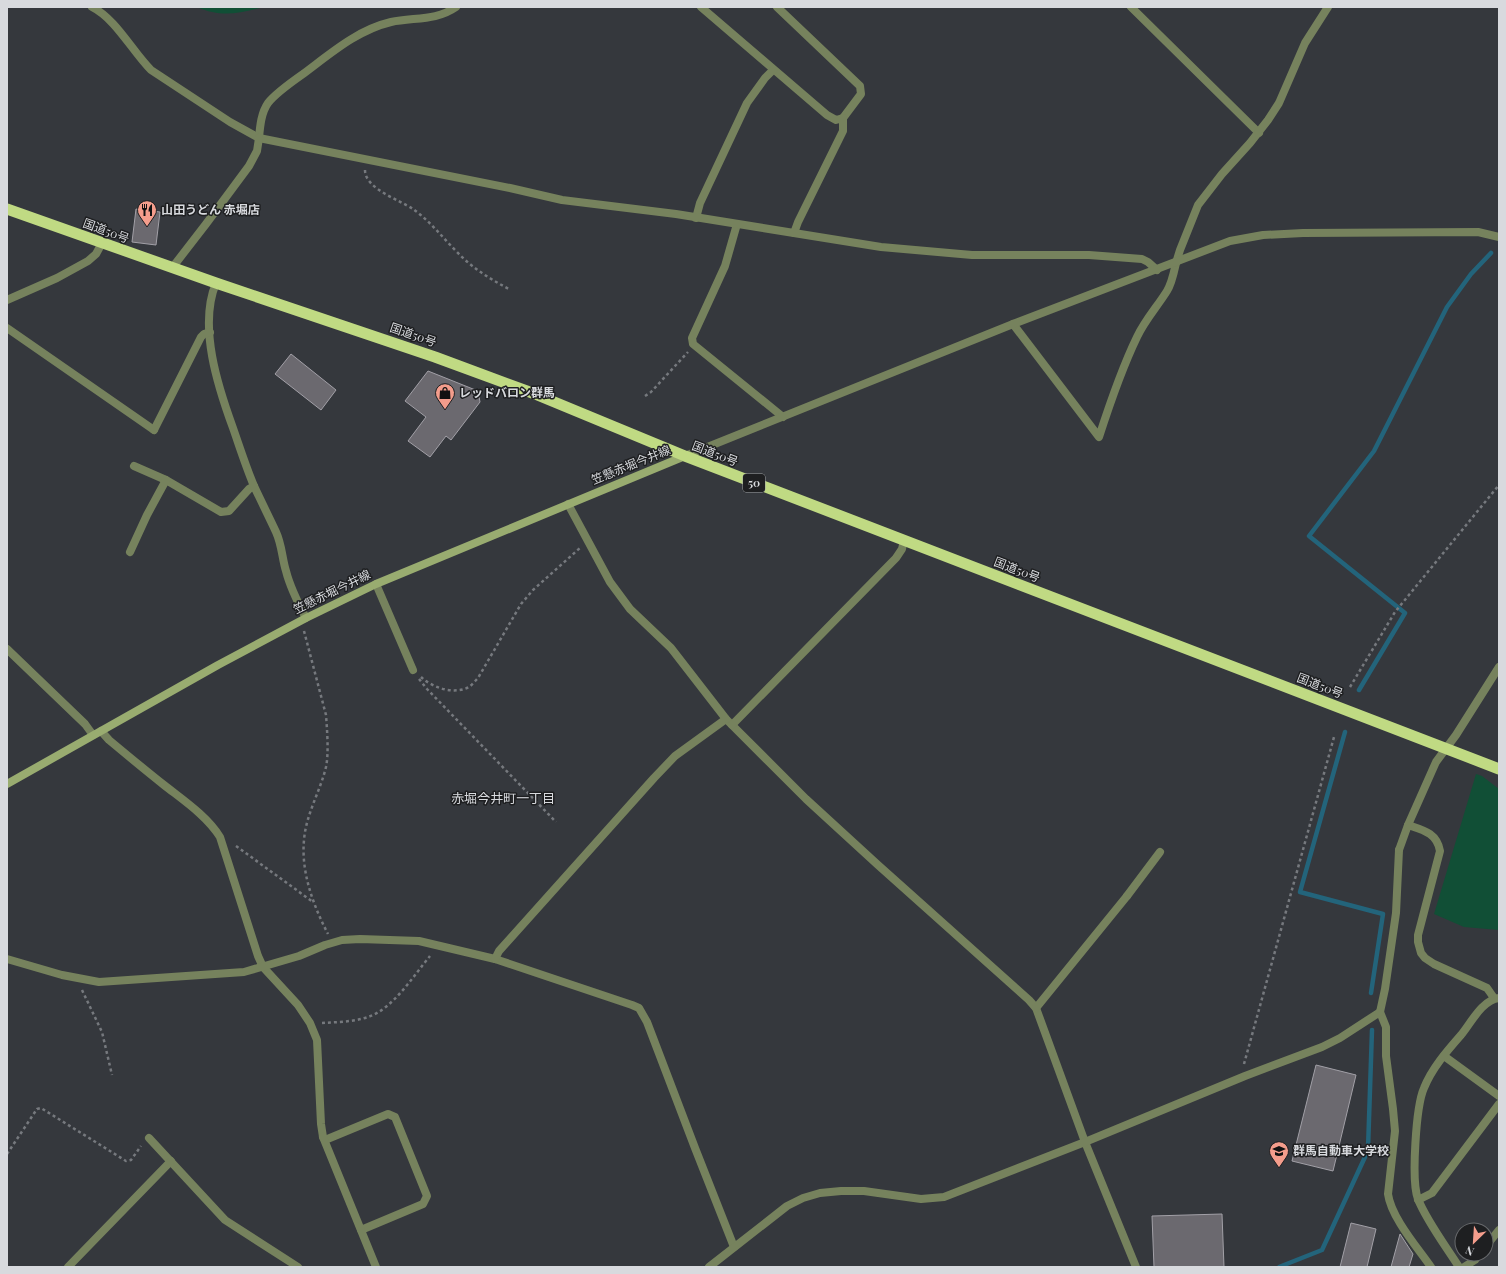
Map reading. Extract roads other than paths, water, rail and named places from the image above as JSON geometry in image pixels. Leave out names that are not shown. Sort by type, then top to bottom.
[{"type":"highway","name":"国道50号","points":[[7,209],[172,268],[435,357],[535,394],[685,456],[1499,769]]},
{"type":"main road","name":"笠懸赤堀今井線","points":[[7,784],[304,620],[376,584],[685,456]]},
{"type":"street","points":[[92,7],[110,20],[142,62],[151,70],[230,122],[259,138],[510,188],[562,200],[696,218],[881,246],[972,255],[1089,255],[1142,259],[1157,270]]},
{"type":"street","points":[[172,268],[249,166],[257,151],[260,123],[268,104],[289,84],[345,43],[363,32],[390,22],[433,17],[449,12],[456,7]]},
{"type":"street","points":[[701,7],[827,115],[836,120],[843,118]]},
{"type":"street","points":[[777,7],[860,86],[861,94],[843,118],[843,131],[794,233]]},
{"type":"street","points":[[1131,7],[1259,133]]},
{"type":"street","points":[[1013,324],[1100,437],[1115,387],[1137,336],[1152,311],[1167,291],[1173,278],[1176,262],[1198,205],[1222,174],[1259,133],[1279,102],[1305,42],[1328,7]]},
{"type":"street","points":[[696,218],[700,203],[747,103],[765,78],[773,70]]},
{"type":"street","points":[[737,224],[725,266],[692,338],[693,344],[783,417]]},
{"type":"street","points":[[685,456],[1013,324],[1230,241],[1262,235],[1303,232],[1478,232],[1499,236]]},
{"type":"street","points":[[7,300],[57,278],[88,260],[96,254],[102,243]]},
{"type":"street","points":[[216,283],[209,306],[210,332],[214,366],[218,384],[254,486],[277,533],[286,572],[304,620]]},
{"type":"street","points":[[7,328],[154,430],[201,338],[204,334],[210,332]]},
{"type":"street","points":[[134,466],[166,480],[225,513],[229,511],[249,489],[254,486]]},
{"type":"street","points":[[130,552],[147,515],[166,480]]},
{"type":"street","points":[[568,504],[610,582],[630,609],[671,648],[729,722],[806,799],[1029,1000],[1036,1008],[1085,1142],[1136,1267]]},
{"type":"street","points":[[495,959],[499,951],[675,756],[729,722],[896,558],[902,549],[904,540]]},
{"type":"street","points":[[376,584],[413,670]]},
{"type":"street","points":[[7,649],[84,724],[109,740],[206,820],[220,837],[258,956],[263,967],[298,1005],[310,1023],[317,1040],[321,1124],[324,1138],[376,1267]]},
{"type":"street","points":[[1431,1267],[1393,1211],[1389,1200],[1388,1194],[1394,1131],[1393,1109],[1386,1056],[1386,1027],[1380,1012],[1385,989],[1396,913],[1399,850],[1408,825],[1436,762],[1456,735],[1499,667]]},
{"type":"street","points":[[1408,825],[1425,831],[1433,836],[1438,842],[1440,850],[1418,934],[1418,942],[1421,953],[1434,964],[1488,988],[1497,998],[1478,1012],[1444,1056],[1429,1078],[1420,1101],[1414,1187],[1418,1200],[1459,1267]]},
{"type":"street","points":[[1036,1008],[1127,896],[1160,852]]},
{"type":"street","points":[[7,959],[81,980],[99,982],[244,972],[300,956],[342,940],[360,938],[419,941],[495,959],[639,1008],[647,1022],[734,1247]]},
{"type":"street","points":[[709,1267],[787,1206],[803,1198],[820,1193],[841,1190],[864,1191],[921,1199],[944,1197],[1085,1142],[1245,1076],[1322,1047],[1340,1038],[1380,1012]]},
{"type":"street","points":[[1444,1056],[1499,1096]]},
{"type":"street","points":[[1418,1200],[1432,1193],[1499,1104]]},
{"type":"street","points":[[324,1138],[388,1114],[395,1117],[427,1196],[423,1204],[361,1230]]},
{"type":"street","points":[[149,1138],[225,1220],[298,1267]]},
{"type":"street","points":[[68,1267],[171,1161]]},
{"type":"waterway","points":[[1359,690],[1405,613],[1309,536],[1374,451],[1447,307],[1471,274],[1491,253]]},
{"type":"waterway","points":[[1345,732],[1300,892],[1383,914],[1371,993]]},
{"type":"waterway","points":[[1279,1267],[1322,1250],[1365,1157],[1368,1149],[1372,1030]]},
{"type":"place","name":"山田うどん 赤堀店","points":[[147,227]]},
{"type":"place","name":"レッドバロン群馬","points":[[445,410]]},
{"type":"place","name":"群馬自動車大学校","points":[[1279,1168]]},
{"type":"district","name":"赤堀今井町一丁目","points":[[503,798]]}]
